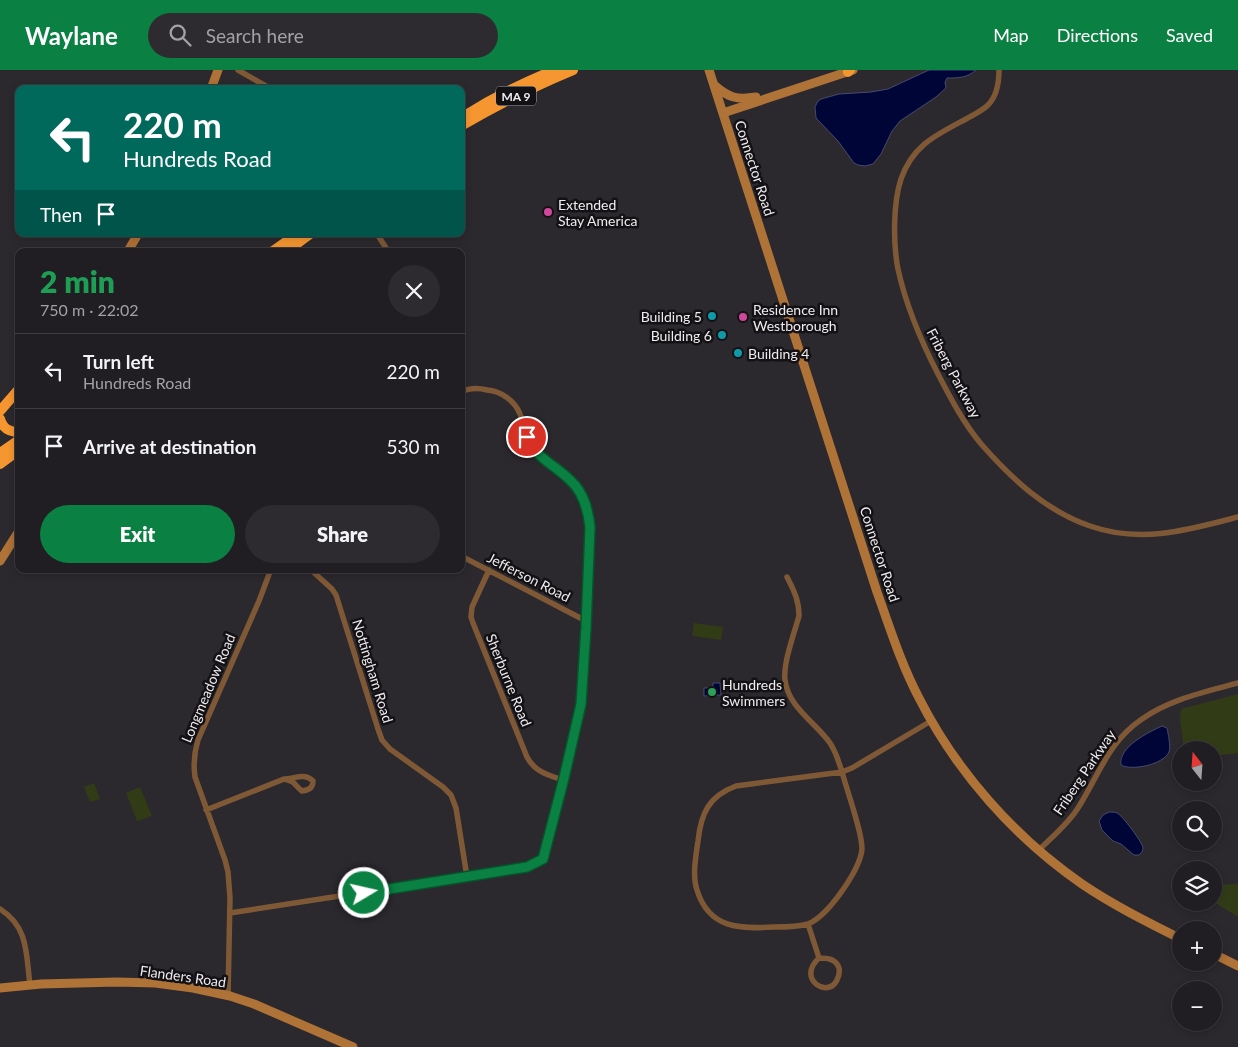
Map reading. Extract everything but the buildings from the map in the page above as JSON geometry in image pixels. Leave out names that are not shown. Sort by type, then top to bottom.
[{"type":"highway","name":"MA 9","points":[[465,115],[489,100],[555,70]]},
{"type":"highway","name":"MA 9","points":[[465,124],[519,95],[573,70]]},
{"type":"highway","points":[[277,248],[293,237]]},
{"type":"highway","points":[[291,248],[306,237]]},
{"type":"highway","points":[[0,411],[15,394]]},
{"type":"highway","points":[[0,419],[6,429],[15,432]]},
{"type":"highway","points":[[0,453],[15,443]]},
{"type":"highway","points":[[0,464],[15,453]]},
{"type":"street","points":[[212,85],[218,70]]},
{"type":"street","points":[[238,70],[264,85]]},
{"type":"street","name":"Connector Road","points":[[709,70],[894,640],[908,675],[931,721],[951,753],[974,783],[998,810],[1039,850],[1066,872],[1100,895],[1172,934]]},
{"type":"street","name":"Friberg Parkway","points":[[999,70],[997,88],[988,105],[976,114],[934,136],[914,154],[901,180],[895,208],[896,256],[905,295],[916,326],[950,397],[982,444],[1014,478],[1044,503],[1076,521],[1107,531],[1154,534],[1191,530],[1238,517]]},
{"type":"street","points":[[723,113],[851,71]]},
{"type":"street","points":[[714,85],[731,97],[742,99],[779,94]]},
{"type":"street","points":[[130,248],[136,237]]},
{"type":"street","points":[[379,237],[386,248]]},
{"type":"street","points":[[230,913],[527,867],[543,859],[581,704],[590,527],[588,514],[579,491],[571,481],[541,458],[533,448],[527,437],[520,413],[512,402],[502,394],[491,390],[465,390]]},
{"type":"street","points":[[0,561],[15,537]]},
{"type":"street","name":"Jefferson Road","points":[[465,558],[586,620]]},
{"type":"street","name":"Sherburne Road","points":[[489,570],[472,607],[471,617],[473,623],[527,757],[535,768],[563,780]]},
{"type":"street","name":"Longmeadow Road","points":[[228,996],[229,879],[226,860],[194,777],[194,752],[260,600],[270,573]]},
{"type":"street","name":"Nottingham Road","points":[[314,573],[336,595],[382,740],[390,749],[443,786],[451,795],[456,808],[467,877]]},
{"type":"street","points":[[787,577],[798,598],[799,616],[785,671],[786,686],[795,704],[821,731],[838,758],[842,772],[860,836],[862,847],[860,858],[856,868],[828,910],[808,924],[742,928],[729,925],[717,919],[708,910],[696,889],[698,836],[709,805],[717,795],[732,788],[751,784],[842,772],[852,768],[931,721]]},
{"type":"street","name":"Friberg Parkway","points":[[1039,850],[1076,811],[1110,752],[1133,726],[1171,702],[1238,683]]},
{"type":"street","points":[[206,810],[284,779],[303,775],[310,777],[313,781],[313,786],[308,790],[302,791],[292,781],[284,779]]},
{"type":"street","points":[[0,909],[10,917],[21,931],[25,943],[30,985]]},
{"type":"street","points":[[808,924],[820,958]]},
{"type":"street","points":[[820,958],[830,959],[835,962],[839,972],[836,983],[824,988],[815,983],[811,972],[812,966],[820,958]]},
{"type":"street","points":[[1222,958],[1238,966]]},
{"type":"street","name":"Flanders Road","points":[[0,988],[79,983],[146,983],[180,986],[228,996],[266,1008],[353,1047]]},
{"type":"green space","points":[[694,623],[723,627],[721,640],[692,636]]},
{"type":"green space","points":[[1238,694],[1238,753],[1222,755],[1222,741],[1183,741],[1180,719],[1181,709]]},
{"type":"green space","points":[[94,783],[100,799],[90,802],[84,787]]},
{"type":"green space","points":[[140,787],[152,816],[137,821],[126,793]]},
{"type":"green space","points":[[1238,884],[1238,917],[1222,907],[1222,885]]},
{"type":"shaded area","points":[[929,70],[976,70],[959,78],[947,78],[945,82],[946,88],[900,121],[873,164],[865,166],[854,163],[838,141],[816,118],[815,107],[821,99],[839,94],[888,89]]},
{"type":"shaded area","name":"Hundreds Swimmers","points":[[713,683],[720,683],[721,695],[704,696],[704,688],[713,688]]},
{"type":"shaded area","points":[[1162,726],[1167,728],[1169,740],[1170,750],[1166,757],[1146,766],[1126,767],[1121,765],[1121,758],[1129,746]]},
{"type":"shaded area","points":[[1109,812],[1120,815],[1136,835],[1143,848],[1139,855],[1134,855],[1121,844],[1113,841],[1102,830],[1099,821],[1103,815]]},
{"type":"place","name":"Extended Stay America","points":[[548,212]]},
{"type":"place","name":"Building 5","points":[[712,316]]},
{"type":"place","name":"Residence Inn Westborough","points":[[743,317]]},
{"type":"place","name":"Building 6","points":[[722,335]]},
{"type":"place","name":"Building 4","points":[[738,353]]},
{"type":"place","name":"Hundreds Swimmers","points":[[712,692]]},
{"type":"route","points":[[364,893],[527,867],[543,859],[581,704],[590,527],[588,514],[579,491],[571,481],[541,458],[527,437]]}]
